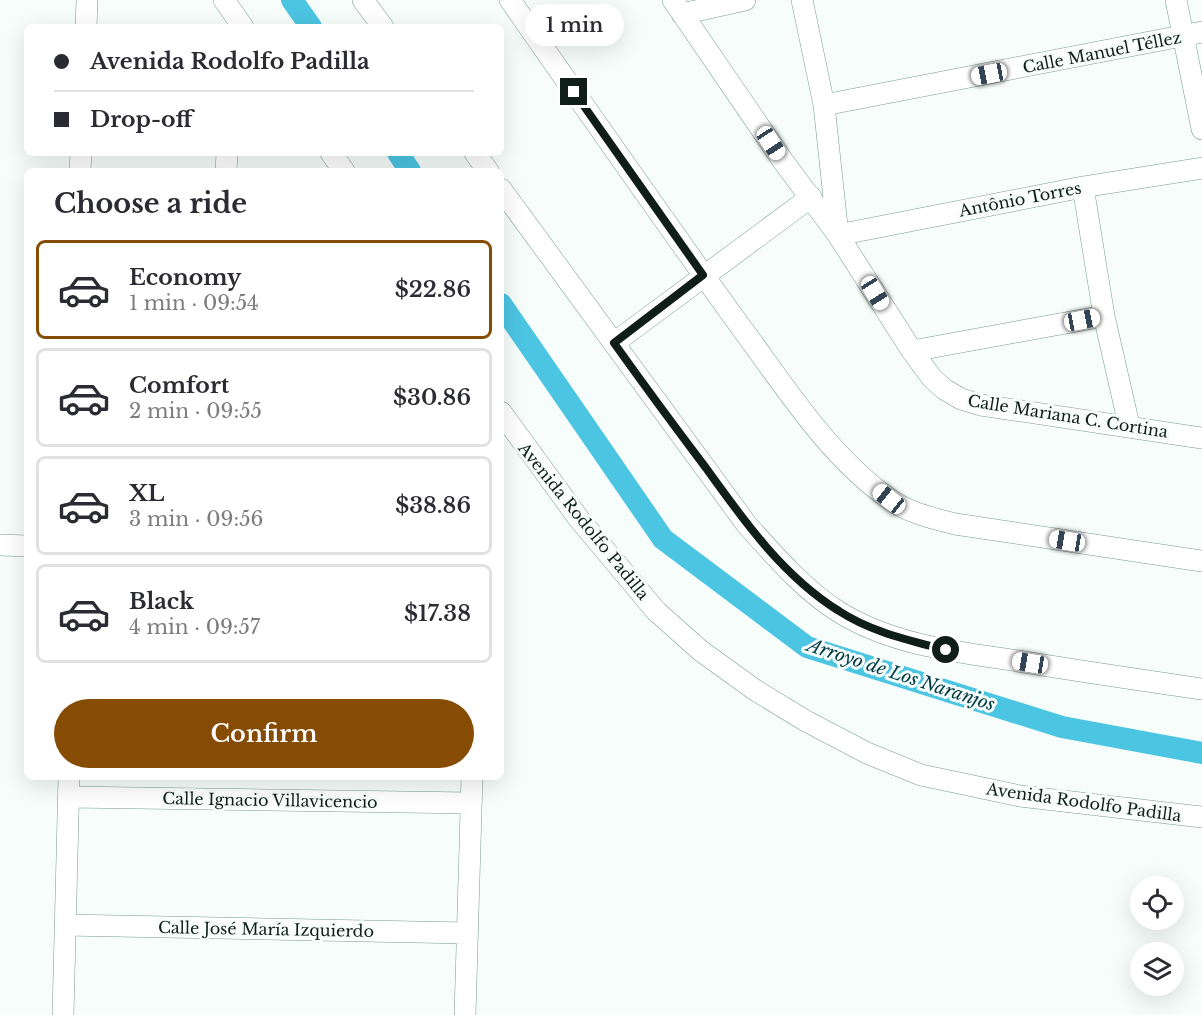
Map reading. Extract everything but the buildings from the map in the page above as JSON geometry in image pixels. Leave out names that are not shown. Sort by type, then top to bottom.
[{"type":"street","points":[[86,24],[87,0]]},
{"type":"street","points":[[363,0],[381,24]]},
{"type":"street","points":[[510,0],[703,275],[799,405],[836,451],[863,478],[889,499],[916,514],[955,524],[1202,561]]},
{"type":"street","points":[[677,7],[745,0]]},
{"type":"street","points":[[802,0],[824,105],[838,235]]},
{"type":"street","points":[[1176,0],[1192,34],[1202,129]]},
{"type":"street","name":"Calle Mariana C. Cortina","points":[[677,7],[783,161],[838,235],[912,351],[932,378],[944,389],[961,399],[981,405],[1129,425],[1202,438]]},
{"type":"street","name":"Calle Manuel Téllez","points":[[824,105],[1192,34]]},
{"type":"street","name":"Antônio Torres","points":[[838,235],[1083,187],[1202,168]]},
{"type":"street","points":[[1083,187],[1104,316],[1129,425]]},
{"type":"street","points":[[504,193],[747,525],[814,594],[841,613],[884,633],[946,650],[1202,689]]},
{"type":"street","points":[[614,343],[703,275],[811,198]]},
{"type":"street","points":[[912,351],[1104,316]]},
{"type":"street","name":"Avenida Rodolfo Padilla","points":[[504,417],[579,519],[656,611],[701,651],[755,690],[806,722],[867,753],[921,775],[1020,796],[1202,817]]},
{"type":"street","points":[[0,545],[24,546]]},
{"type":"street","points":[[465,1015],[471,780]]},
{"type":"street","points":[[63,1015],[69,787]]},
{"type":"street","name":"Calle Ignacio Villavicencio","points":[[69,787],[471,803]]},
{"type":"street","name":"Calle José María Izquierdo","points":[[66,925],[466,933]]},
{"type":"waterway","name":"Arroyo de Los Naranjos","points":[[292,0],[309,24]]},
{"type":"waterway","name":"Arroyo de Los Naranjos","points":[[400,156],[408,168]]},
{"type":"waterway","name":"Arroyo de Los Naranjos","points":[[504,308],[663,539],[807,647],[1062,727],[1202,753]]},
{"type":"route","points":[[574,92],[703,275],[614,343],[747,525],[814,594],[841,613],[884,633],[946,650]]}]
